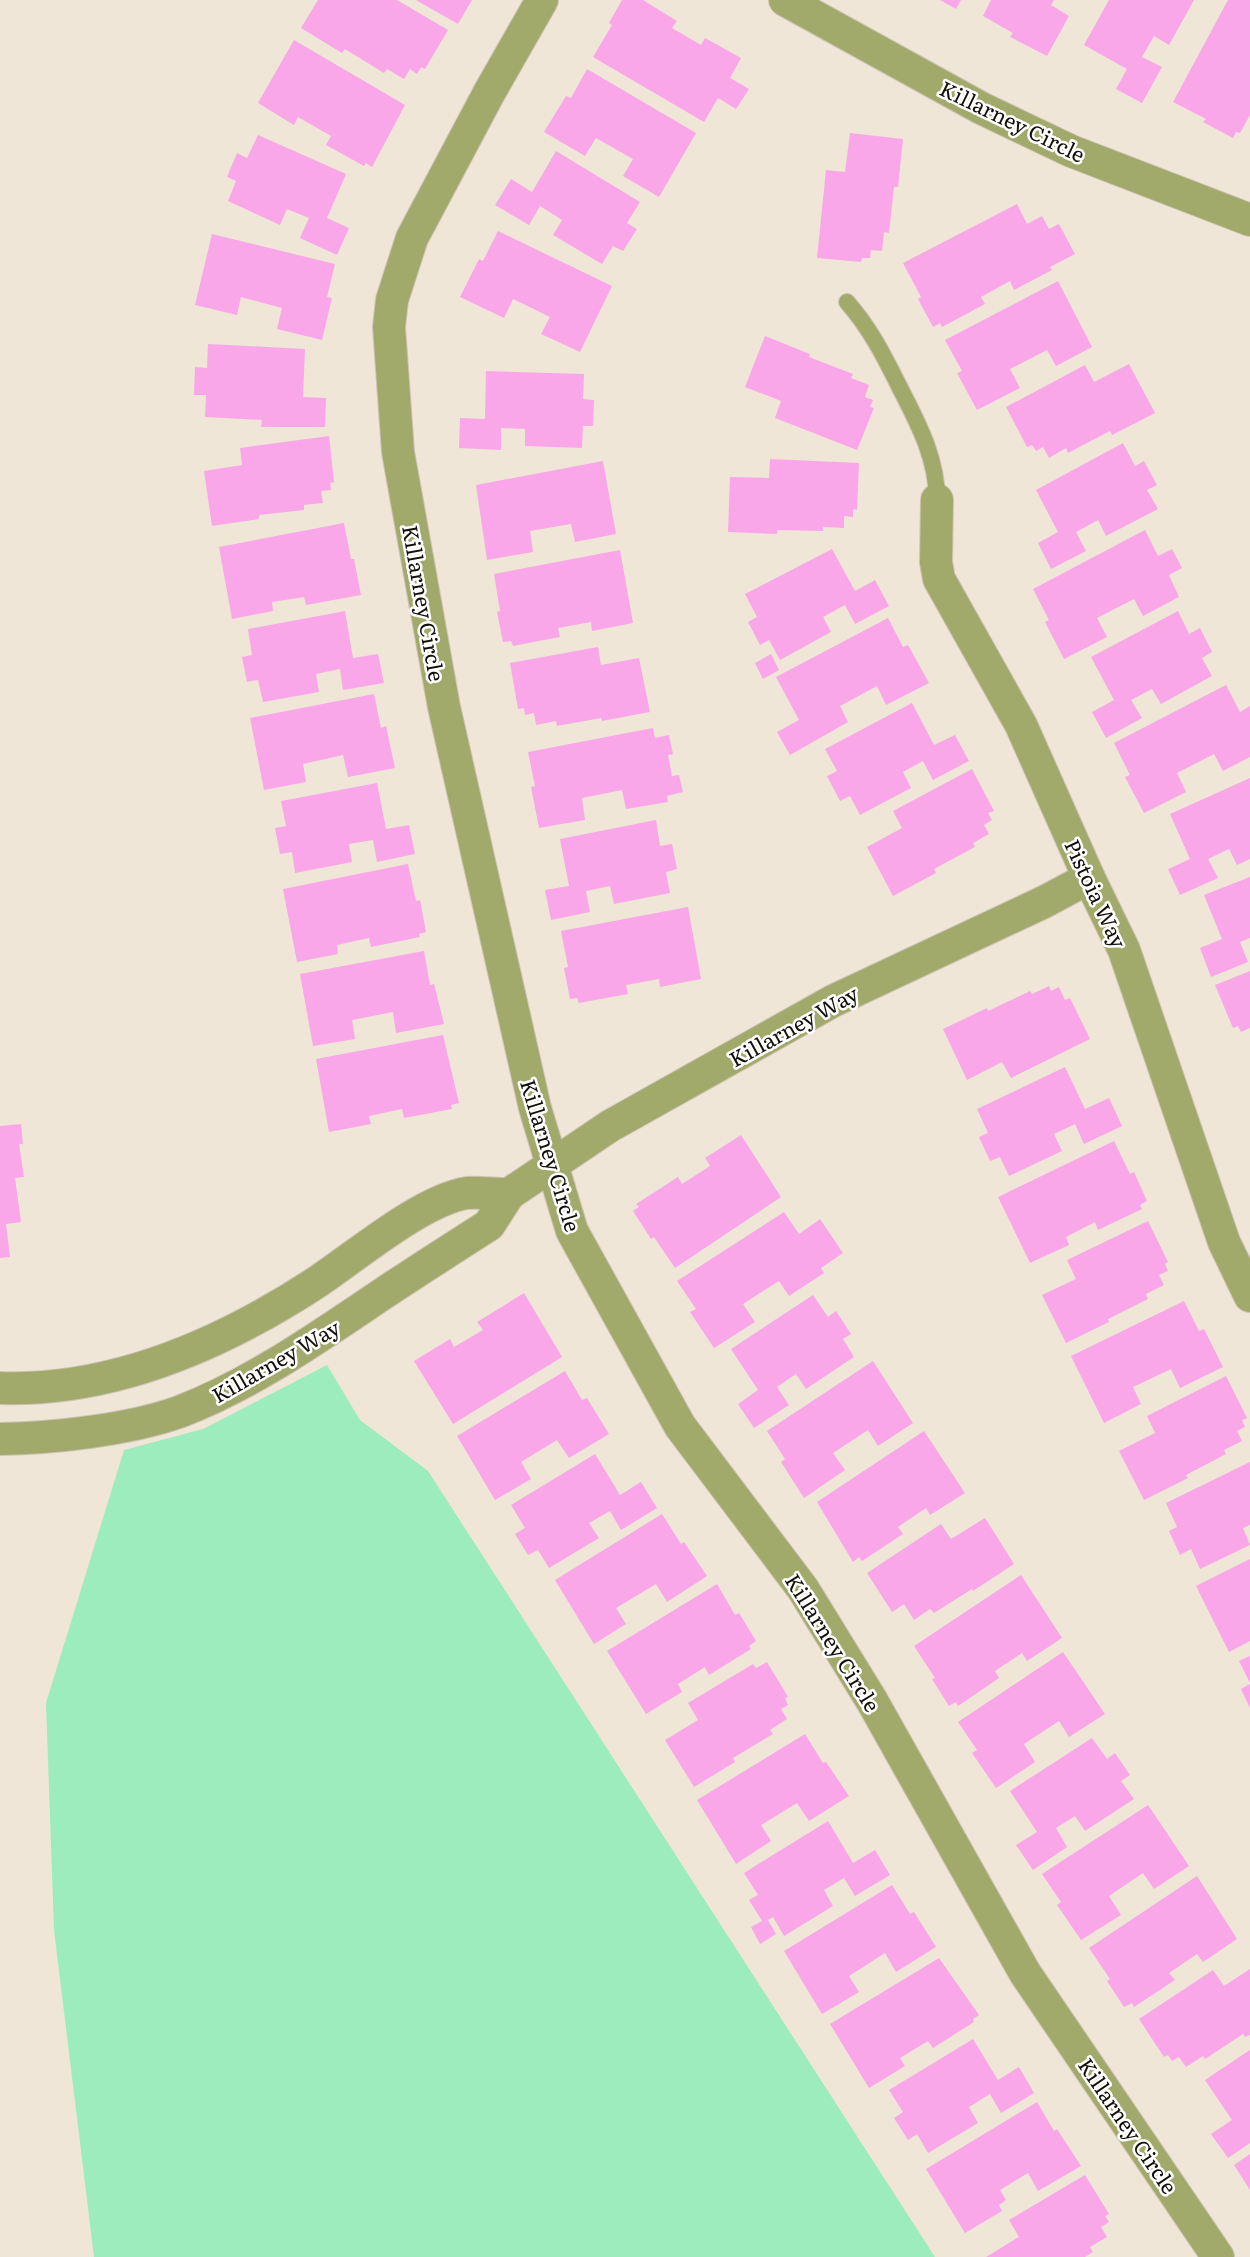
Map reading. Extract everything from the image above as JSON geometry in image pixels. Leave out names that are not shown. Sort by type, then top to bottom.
[{"type":"street","name":"Killarney Circle","points":[[542,0],[412,238],[392,300],[389,327],[398,452],[444,707],[532,1095],[572,1231],[680,1426],[803,1589],[872,1701],[1025,1973],[1218,2257]]},
{"type":"street","name":"Killarney Circle","points":[[785,0],[981,108],[1061,147],[1250,220]]},
{"type":"street","name":"Pistoia Way","points":[[937,500],[936,562],[939,579],[1021,726],[1124,950],[1224,1242],[1250,1296]]},
{"type":"street","name":"Killarney Way","points":[[0,1439],[59,1435],[149,1420],[177,1412],[234,1387],[285,1358],[489,1225],[509,1194],[610,1126],[833,1001],[1044,902],[1089,878]]},
{"type":"street","points":[[0,1388],[89,1380],[158,1364],[255,1319],[316,1283],[374,1242],[442,1200],[467,1193],[509,1194]]},
{"type":"lane","points":[[847,302],[873,334],[923,433],[937,481],[937,500]]},
{"type":"green space","points":[[327,1365],[360,1420],[428,1471],[935,2257],[94,2257],[54,1930],[46,1703],[124,1450],[203,1429]]},
{"type":"building","points":[[318,0],[397,0],[448,30],[425,69],[421,67],[417,74],[410,69],[404,79],[387,69],[384,73],[345,49],[342,53],[301,28]]},
{"type":"building","points":[[416,0],[472,0],[458,24]]},
{"type":"building","points":[[622,0],[643,0],[677,21],[672,28],[701,45],[705,38],[741,58],[730,78],[749,89],[736,109],[718,98],[704,122],[593,57],[612,25],[609,23]]},
{"type":"building","points":[[940,0],[961,0],[956,9]]},
{"type":"building","points":[[991,0],[1054,0],[1051,5],[1069,16],[1047,56],[1010,37],[1013,33],[983,16]]},
{"type":"building","points":[[1109,0],[1194,0],[1169,45],[1154,36],[1142,57],[1162,67],[1142,103],[1116,89],[1127,69],[1084,45]]},
{"type":"building","points":[[1228,0],[1250,0],[1250,115],[1240,133],[1236,132],[1233,138],[1203,122],[1206,119],[1173,102]]},
{"type":"building","points":[[294,40],[405,105],[372,167],[366,163],[364,166],[326,145],[331,136],[298,117],[294,125],[258,103]]},
{"type":"building","points":[[587,69],[696,133],[659,197],[623,176],[633,159],[596,138],[585,156],[544,132],[566,96],[571,98]]},
{"type":"building","points":[[850,133],[903,139],[898,187],[894,187],[889,233],[884,232],[882,251],[871,250],[870,258],[862,258],[861,262],[817,258],[826,170],[845,172]]},
{"type":"building","points":[[258,135],[346,174],[327,218],[349,228],[337,255],[300,238],[309,218],[287,209],[280,225],[228,201],[236,181],[227,177],[237,153],[247,158]]},
{"type":"building","points":[[556,151],[640,202],[627,223],[637,229],[623,251],[613,246],[602,264],[553,235],[562,220],[540,206],[529,225],[495,205],[511,179],[532,192]]},
{"type":"building","points":[[1017,204],[1027,224],[1042,216],[1049,229],[1059,224],[1075,254],[1014,290],[1010,281],[981,297],[985,304],[942,327],[940,323],[933,327],[903,263]]},
{"type":"building","points":[[498,231],[612,286],[580,352],[541,334],[550,317],[513,299],[504,318],[460,297],[479,259],[483,261]]},
{"type":"building","points":[[212,234],[335,264],[327,297],[332,298],[322,340],[277,329],[282,308],[241,297],[237,315],[195,305]]},
{"type":"building","points":[[1058,281],[1092,347],[1056,366],[1047,350],[1010,369],[1020,388],[977,410],[957,373],[962,371],[945,340]]},
{"type":"building","points":[[765,336],[853,374],[851,378],[869,385],[865,397],[873,400],[870,407],[874,408],[857,450],[775,418],[781,401],[745,387]]},
{"type":"building","points":[[208,344],[305,349],[303,397],[326,398],[325,427],[261,427],[262,420],[205,417],[206,395],[194,395],[195,367],[207,368]]},
{"type":"building","points":[[1129,364],[1155,413],[1112,435],[1110,431],[1068,453],[1066,448],[1049,458],[1043,447],[1036,451],[1032,445],[1027,447],[1006,407],[1085,365],[1094,382]]},
{"type":"building","points":[[486,371],[584,374],[583,399],[594,400],[593,426],[583,426],[582,448],[525,446],[525,429],[501,428],[501,450],[459,448],[460,418],[485,419]]},
{"type":"building","points":[[329,436],[334,482],[330,483],[331,490],[321,491],[323,503],[304,505],[304,510],[259,515],[259,519],[212,526],[204,471],[242,465],[240,448]]},
{"type":"building","points":[[1123,443],[1135,466],[1144,461],[1157,485],[1147,490],[1158,509],[1106,536],[1098,520],[1076,532],[1086,551],[1051,569],[1038,543],[1058,532],[1036,490]]},
{"type":"building","points":[[770,459],[859,463],[857,510],[853,509],[853,517],[844,516],[844,528],[823,527],[823,531],[777,530],[777,534],[728,532],[730,477],[769,478]]},
{"type":"building","points":[[603,461],[616,534],[575,542],[571,524],[530,531],[533,552],[487,560],[476,485]]},
{"type":"building","points":[[344,523],[361,595],[306,605],[304,597],[272,602],[273,611],[232,619],[219,547]]},
{"type":"building","points":[[1145,530],[1158,556],[1172,549],[1182,568],[1169,575],[1179,597],[1143,616],[1134,599],[1097,618],[1107,637],[1064,659],[1045,622],[1049,620],[1033,589]]},
{"type":"building","points":[[832,549],[855,591],[875,580],[889,606],[855,624],[845,605],[823,617],[831,632],[780,660],[769,640],[760,645],[748,622],[757,617],[745,594]]},
{"type":"building","points":[[620,550],[633,623],[592,631],[591,622],[558,628],[560,637],[513,646],[511,641],[503,642],[494,574]]},
{"type":"building","points":[[345,611],[353,658],[378,654],[384,683],[343,690],[340,669],[316,674],[319,692],[263,702],[258,680],[247,682],[242,657],[252,655],[248,629]]},
{"type":"building","points":[[1178,611],[1189,634],[1200,628],[1212,652],[1202,658],[1212,676],[1161,704],[1152,689],[1131,700],[1142,718],[1106,738],[1092,712],[1114,700],[1091,657]]},
{"type":"building","points":[[888,618],[903,647],[908,645],[929,683],[886,705],[877,686],[840,706],[848,722],[790,755],[777,732],[799,720],[776,677]]},
{"type":"building","points":[[598,647],[601,665],[639,658],[650,712],[557,726],[556,721],[536,725],[534,713],[525,715],[524,708],[518,709],[510,663]]},
{"type":"building","points":[[771,654],[779,670],[763,679],[755,663]]},
{"type":"building","points":[[1226,685],[1240,712],[1250,706],[1250,757],[1223,771],[1214,754],[1177,773],[1186,792],[1144,813],[1125,777],[1130,775],[1114,743]]},
{"type":"building","points":[[374,694],[381,728],[386,726],[395,768],[348,777],[343,755],[303,764],[306,782],[264,790],[250,718]]},
{"type":"building","points":[[912,703],[934,745],[955,735],[969,761],[933,780],[923,761],[903,772],[911,788],[860,815],[850,796],[840,801],[827,776],[837,771],[825,749]]},
{"type":"building","points":[[653,728],[655,738],[669,735],[673,754],[668,755],[672,776],[679,775],[683,792],[667,796],[668,802],[626,809],[622,790],[582,798],[585,820],[539,828],[528,752]]},
{"type":"building","points":[[972,769],[994,811],[988,813],[992,820],[984,825],[989,834],[973,843],[975,847],[934,869],[936,873],[893,896],[867,847],[902,828],[893,811]]},
{"type":"building","points":[[1250,778],[1250,859],[1237,865],[1229,849],[1208,859],[1218,878],[1180,895],[1168,869],[1190,859],[1170,814]]},
{"type":"building","points":[[377,783],[386,829],[409,825],[415,854],[377,862],[373,840],[349,844],[352,862],[295,873],[292,852],[280,854],[275,828],[286,826],[281,801]]},
{"type":"building","points":[[656,820],[660,846],[672,844],[677,869],[666,872],[670,893],[614,904],[610,886],[586,891],[590,912],[551,920],[545,890],[569,886],[560,839]]},
{"type":"building","points":[[408,864],[416,901],[420,900],[426,932],[419,934],[420,937],[371,947],[369,938],[337,945],[338,954],[297,962],[283,889]]},
{"type":"building","points":[[1250,877],[1250,938],[1240,942],[1248,962],[1211,977],[1200,948],[1222,939],[1204,895]]},
{"type":"building","points":[[688,907],[701,979],[660,987],[659,979],[626,985],[628,994],[579,1003],[577,998],[570,999],[564,968],[568,967],[561,931]]},
{"type":"building","points":[[424,951],[430,985],[434,984],[444,1024],[396,1033],[393,1012],[352,1020],[355,1039],[313,1046],[300,974]]},
{"type":"building","points":[[1250,971],[1250,1028],[1241,1032],[1238,1026],[1233,1028],[1215,985]]},
{"type":"building","points":[[1049,986],[1051,991],[1059,987],[1065,1000],[1070,998],[1090,1039],[1011,1078],[1002,1062],[967,1080],[943,1029],[987,1008],[988,1011],[1030,991],[1032,994]]},
{"type":"building","points":[[443,1035],[459,1103],[451,1105],[452,1109],[404,1118],[402,1109],[369,1116],[371,1124],[329,1132],[316,1059]]},
{"type":"building","points":[[1065,1067],[1085,1109],[1109,1098],[1122,1126],[1084,1144],[1075,1124],[1054,1134],[1062,1151],[1009,1176],[1000,1157],[990,1161],[979,1137],[988,1133],[977,1109]]},
{"type":"building","points":[[21,1124],[23,1144],[19,1144],[24,1177],[15,1178],[21,1222],[6,1224],[10,1257],[0,1258],[0,1126]]},
{"type":"building","points":[[741,1135],[781,1197],[675,1268],[654,1237],[651,1239],[633,1211],[639,1207],[636,1204],[678,1177],[682,1184],[710,1166],[705,1158]]},
{"type":"building","points":[[1114,1141],[1130,1174],[1134,1172],[1147,1201],[1140,1205],[1142,1209],[1098,1230],[1095,1222],[1066,1237],[1069,1245],[1030,1263],[998,1197]]},
{"type":"building","points":[[784,1212],[799,1234],[820,1219],[843,1253],[821,1268],[824,1273],[789,1296],[779,1281],[743,1304],[755,1322],[714,1348],[690,1312],[696,1309],[677,1281]]},
{"type":"building","points":[[1148,1221],[1168,1262],[1165,1264],[1168,1271],[1159,1275],[1164,1285],[1146,1294],[1148,1299],[1066,1343],[1042,1295],[1076,1279],[1067,1260]]},
{"type":"building","points":[[524,1293],[562,1357],[453,1424],[414,1361],[450,1339],[454,1347],[483,1330],[477,1322]]},
{"type":"building","points":[[813,1295],[828,1317],[836,1311],[851,1334],[843,1339],[854,1357],[806,1389],[796,1374],[777,1387],[789,1405],[754,1428],[738,1404],[758,1390],[731,1349]]},
{"type":"building","points":[[1184,1301],[1199,1331],[1204,1329],[1223,1367],[1180,1388],[1171,1369],[1133,1387],[1141,1404],[1104,1423],[1071,1356]]},
{"type":"building","points":[[873,1361],[913,1423],[878,1446],[868,1430],[833,1453],[845,1470],[804,1498],[781,1462],[785,1459],[767,1431]]},
{"type":"building","points":[[565,1371],[582,1400],[587,1398],[609,1434],[569,1458],[557,1440],[521,1462],[531,1479],[495,1500],[457,1436]]},
{"type":"building","points":[[1226,1376],[1247,1418],[1242,1420],[1245,1427],[1237,1431],[1242,1441],[1224,1450],[1226,1454],[1186,1475],[1188,1478],[1144,1500],[1119,1451],[1155,1433],[1147,1416]]},
{"type":"building","points":[[924,1431],[965,1493],[930,1515],[926,1508],[898,1527],[903,1534],[862,1561],[859,1557],[853,1562],[817,1502]]},
{"type":"building","points":[[595,1454],[620,1495],[641,1482],[657,1508],[621,1530],[610,1511],[589,1523],[599,1538],[549,1568],[538,1550],[528,1555],[515,1534],[525,1528],[511,1505]]},
{"type":"building","points":[[1250,1462],[1250,1525],[1243,1528],[1250,1545],[1200,1569],[1191,1549],[1180,1555],[1169,1531],[1177,1527],[1166,1503]]},
{"type":"building","points":[[662,1514],[681,1544],[684,1542],[707,1576],[667,1602],[656,1584],[616,1608],[626,1624],[594,1644],[555,1580]]},
{"type":"building","points":[[985,1518],[1014,1564],[934,1613],[930,1609],[914,1620],[904,1604],[892,1612],[867,1573],[941,1524],[951,1539]]},
{"type":"building","points":[[1250,1559],[1250,1641],[1229,1652],[1196,1586]]},
{"type":"building","points":[[1021,1575],[1062,1638],[1027,1661],[1022,1653],[995,1671],[999,1678],[958,1706],[956,1702],[949,1706],[914,1646]]},
{"type":"building","points":[[717,1584],[735,1615],[739,1613],[756,1641],[749,1646],[751,1649],[709,1675],[705,1667],[678,1684],[682,1692],[646,1714],[607,1651]]},
{"type":"building","points":[[1063,1652],[1105,1714],[1069,1737],[1059,1721],[1024,1744],[1035,1762],[996,1788],[972,1753],[977,1750],[958,1722]]},
{"type":"building","points":[[1250,1656],[1250,1683],[1239,1661]]},
{"type":"building","points":[[767,1662],[788,1697],[785,1698],[788,1705],[781,1709],[787,1719],[770,1730],[773,1734],[733,1758],[735,1762],[694,1787],[665,1740],[698,1720],[688,1703],[753,1664],[756,1668]]},
{"type":"building","points":[[1250,1684],[1250,1708],[1241,1689]]},
{"type":"building","points":[[805,1734],[823,1763],[826,1762],[849,1796],[809,1821],[797,1803],[761,1825],[771,1841],[736,1864],[697,1800]]},
{"type":"building","points":[[1092,1738],[1107,1759],[1115,1753],[1130,1775],[1121,1781],[1134,1799],[1085,1831],[1075,1816],[1056,1828],[1067,1847],[1033,1870],[1016,1845],[1037,1832],[1010,1791]]},
{"type":"building","points":[[1148,1805],[1189,1866],[1154,1889],[1143,1873],[1109,1896],[1121,1915],[1081,1940],[1057,1905],[1061,1902],[1042,1874]]},
{"type":"building","points":[[828,1821],[853,1863],[875,1850],[890,1875],[855,1896],[844,1878],[824,1890],[833,1906],[784,1936],[773,1917],[768,1920],[776,1934],[760,1944],[751,1927],[762,1921],[749,1900],[758,1895],[744,1873]]},
{"type":"building","points":[[1197,1876],[1237,1939],[1203,1962],[1197,1954],[1169,1973],[1175,1980],[1134,2007],[1132,2003],[1124,2007],[1107,1981],[1110,1979],[1089,1948]]},
{"type":"building","points":[[892,1885],[910,1914],[914,1912],[936,1947],[896,1972],[885,1953],[849,1976],[859,1992],[822,2014],[784,1951]]},
{"type":"building","points":[[939,1958],[979,2015],[973,2019],[974,2022],[933,2048],[928,2041],[900,2058],[905,2066],[869,2088],[830,2024]]},
{"type":"building","points":[[1250,1969],[1250,2035],[1245,2037],[1243,2034],[1205,2059],[1203,2056],[1186,2067],[1179,2057],[1172,2061],[1168,2055],[1164,2057],[1139,2019],[1213,1970],[1224,1986]]},
{"type":"building","points":[[973,2039],[998,2080],[1019,2067],[1034,2093],[1001,2113],[990,2094],[969,2107],[978,2123],[928,2153],[917,2134],[908,2140],[894,2118],[903,2112],[889,2090]]},
{"type":"building","points":[[1250,2050],[1250,2143],[1228,2158],[1211,2134],[1232,2120],[1205,2080]]},
{"type":"building","points":[[1037,2102],[1054,2131],[1057,2129],[1081,2166],[1038,2191],[1028,2173],[1000,2190],[1006,2200],[999,2205],[1002,2211],[965,2233],[926,2169]]},
{"type":"building","points":[[1250,2154],[1250,2190],[1234,2165]]},
{"type":"building","points":[[1085,2175],[1109,2214],[1105,2216],[1109,2222],[1101,2227],[1107,2237],[1090,2247],[1093,2252],[1085,2257],[986,2257],[1019,2237],[1009,2220]]}]
